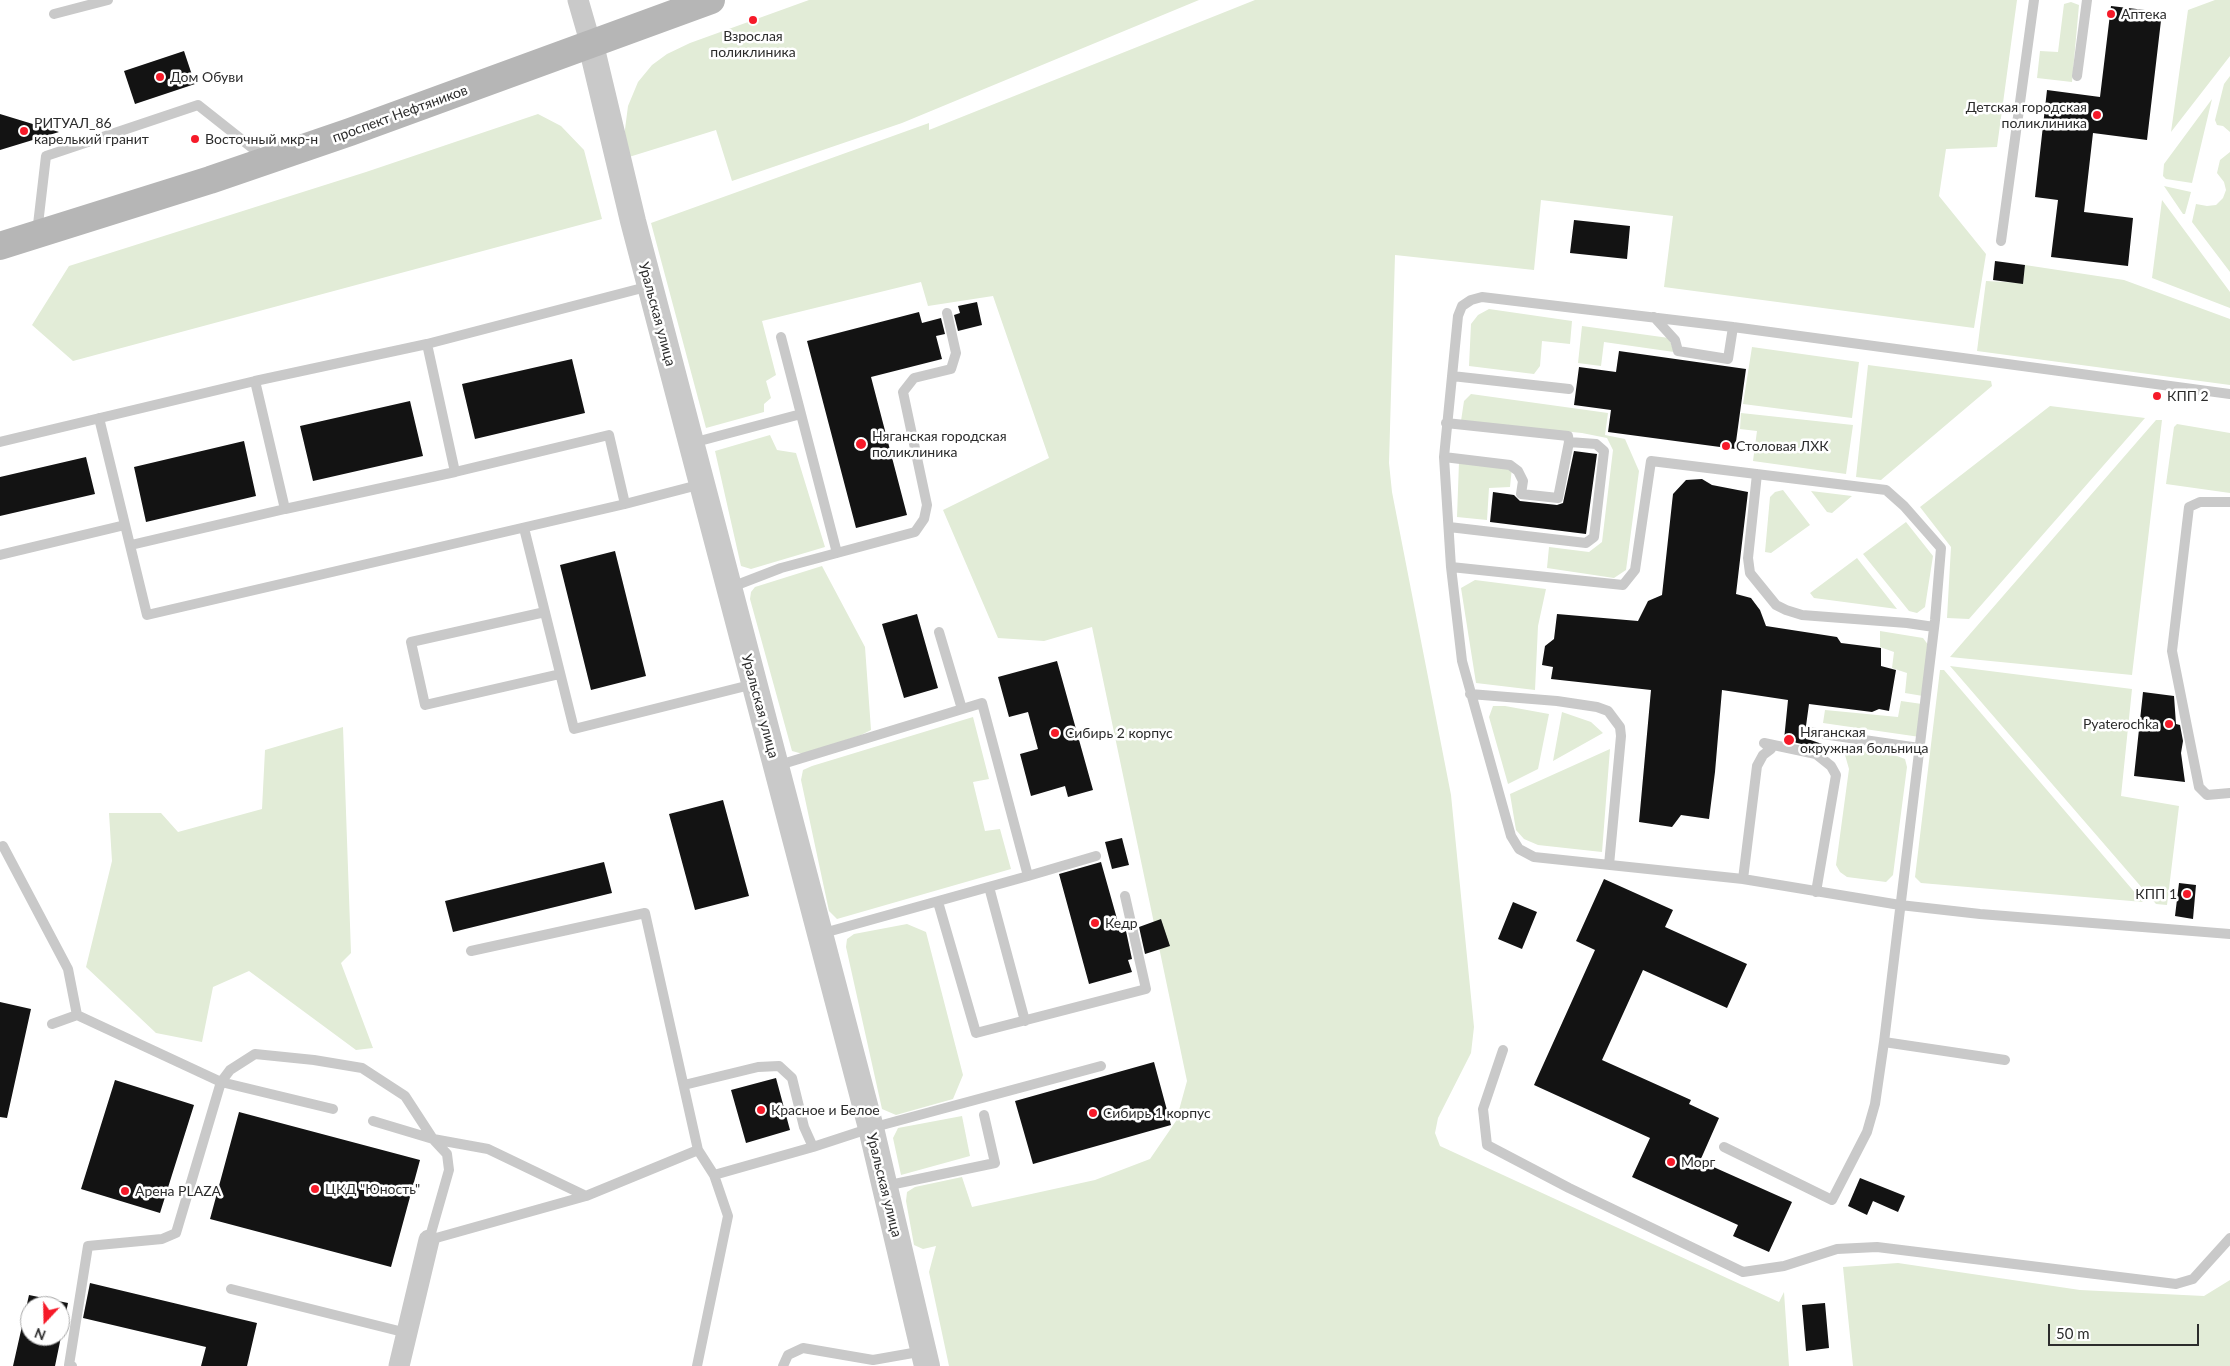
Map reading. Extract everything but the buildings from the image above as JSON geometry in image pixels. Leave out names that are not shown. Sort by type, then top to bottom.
[{"type":"main road","name":"проспект Нефтяников","points":[[0,246],[268,160],[591,45],[711,0]]},
{"type":"street","points":[[578,0],[591,45]]},
{"type":"street","name":"Уральская улица","points":[[591,45],[650,286],[871,1128],[925,1358]]},
{"type":"street","points":[[399,1366],[429,1240]]},
{"type":"lane","points":[[54,14],[108,0]]},
{"type":"lane","points":[[2000,241],[2034,0]]},
{"type":"lane","points":[[2077,76],[2087,0]]},
{"type":"lane","points":[[37,235],[46,156],[198,105],[268,160]]},
{"type":"lane","points":[[0,442],[255,381],[427,344],[650,286]]},
{"type":"lane","points":[[2230,394],[1733,327],[1482,297],[1471,300],[1462,306],[1458,316],[1444,457],[1451,567],[1462,661],[1511,836],[1519,849],[1534,856],[1743,879],[1900,905],[1980,914],[2230,934]]},
{"type":"lane","points":[[729,588],[781,568],[915,532],[924,519],[927,505],[902,392],[914,378],[951,368],[956,353],[946,313]]},
{"type":"lane","points":[[1654,317],[1675,340],[1678,351],[1728,359],[1733,327]]},
{"type":"lane","points":[[781,337],[837,553]]},
{"type":"lane","points":[[427,344],[455,472]]},
{"type":"lane","points":[[1452,376],[1569,389]]},
{"type":"lane","points":[[255,381],[285,509]]},
{"type":"lane","points":[[692,443],[801,414]]},
{"type":"lane","points":[[99,418],[147,614],[524,528],[702,483]]},
{"type":"lane","points":[[1444,457],[1510,465],[1518,471],[1523,481],[1521,494],[1558,498],[1569,442],[1568,436],[1446,423]]},
{"type":"lane","points":[[131,545],[455,472],[609,435],[625,504]]},
{"type":"lane","points":[[1449,527],[1586,543],[1594,537],[1604,451],[1596,444],[1569,442]]},
{"type":"lane","points":[[1451,567],[1623,585],[1635,570],[1651,461],[1886,490],[1904,506],[1940,548],[1934,627],[1884,1042],[1875,1104],[1867,1132],[1832,1200],[1724,1147]]},
{"type":"lane","points":[[1757,474],[1748,558],[1750,573],[1776,605],[1802,614],[1934,627]]},
{"type":"lane","points":[[2230,502],[2200,502],[2189,507],[2172,651],[2200,787],[2207,795],[2230,794]]},
{"type":"lane","points":[[0,555],[125,525]]},
{"type":"lane","points":[[524,528],[574,729],[754,684]]},
{"type":"lane","points":[[545,612],[411,642],[425,705],[560,674]]},
{"type":"lane","points":[[939,632],[962,709]]},
{"type":"lane","points":[[1470,694],[1557,701],[1597,707],[1608,711],[1620,727],[1622,736],[1609,865]]},
{"type":"lane","points":[[775,766],[982,703],[1028,876]]},
{"type":"lane","points":[[1809,732],[1919,748]]},
{"type":"lane","points":[[1743,879],[1757,766],[1763,755],[1771,749],[1764,743],[1816,754],[1830,766],[1836,776],[1816,892]]},
{"type":"lane","points":[[3,846],[68,969],[77,1015]]},
{"type":"lane","points":[[819,934],[1096,856]]},
{"type":"lane","points":[[989,887],[1025,1021]]},
{"type":"lane","points":[[938,902],[976,1034],[1146,990],[1125,896]]},
{"type":"lane","points":[[471,951],[645,913],[698,1150],[714,1175],[728,1216],[697,1366]]},
{"type":"lane","points":[[52,1024],[77,1015],[221,1082],[334,1109]]},
{"type":"lane","points":[[1884,1042],[2005,1060]]},
{"type":"lane","points":[[1503,1050],[1483,1109],[1487,1145],[1569,1188],[1744,1272],[1784,1266],[1837,1249],[1877,1247],[2176,1284],[2193,1279],[2230,1238]]},
{"type":"lane","points":[[72,1366],[69,1365],[88,1246],[162,1239],[176,1234],[221,1082],[230,1070],[255,1054],[314,1060],[362,1068],[405,1096],[432,1140],[447,1154],[449,1170],[429,1240]]},
{"type":"lane","points":[[684,1085],[758,1067],[779,1066],[792,1078],[804,1127],[813,1147]]},
{"type":"lane","points":[[714,1175],[813,1147],[871,1128],[1101,1066]]},
{"type":"lane","points":[[884,1186],[995,1163],[984,1115]]},
{"type":"lane","points":[[373,1121],[432,1140],[488,1149],[586,1196]]},
{"type":"lane","points":[[429,1240],[586,1196],[698,1150]]},
{"type":"lane","points":[[231,1289],[407,1333]]},
{"type":"lane","points":[[783,1366],[788,1354],[803,1348],[874,1360],[925,1358]]},
{"type":"green space","points":[[809,0],[1199,0],[902,123],[732,181],[716,130],[629,157],[624,137],[628,106],[638,82],[652,65],[667,54],[690,43]]},
{"type":"green space","points":[[1255,0],[2017,0],[1997,147],[1946,149],[1939,196],[1986,254],[1974,328],[1664,287],[1673,216],[1541,200],[1534,270],[1395,255],[1389,463],[1392,492],[1451,795],[1474,1027],[1471,1053],[1438,1118],[1435,1133],[1440,1146],[1779,1302],[1784,1292],[1789,1366],[949,1366],[929,1272],[936,1246],[923,1249],[914,1245],[906,1201],[907,1192],[915,1187],[962,1177],[972,1207],[1095,1180],[1150,1159],[1176,1121],[1187,1081],[1092,627],[1044,641],[998,638],[943,510],[1049,458],[993,296],[928,306],[921,282],[762,321],[776,375],[766,381],[771,398],[764,404],[764,412],[706,428],[651,223],[929,123],[929,130]]},
{"type":"green space","points":[[2215,0],[2230,0],[2230,56],[2171,132],[2188,10]]},
{"type":"green space","points":[[2071,2],[2079,5],[2072,82],[2037,78],[2040,51],[2058,52],[2064,4]]},
{"type":"green space","points":[[2230,76],[2230,132],[2223,126],[2217,125],[2215,120],[2224,84]]},
{"type":"green space","points":[[2212,99],[2192,183],[2166,179],[2163,176],[2164,164]]},
{"type":"green space","points":[[538,114],[561,126],[584,150],[602,219],[73,361],[32,325],[69,266],[366,172]]},
{"type":"green space","points":[[2230,152],[2230,272],[2192,222],[2196,204],[2216,205],[2223,198],[2226,190],[2224,182],[2217,173],[2220,160]]},
{"type":"green space","points":[[2164,186],[2191,192],[2185,214],[2183,214]]},
{"type":"green space","points":[[2162,200],[2230,292],[2230,308],[2152,278]]},
{"type":"green space","points":[[2025,265],[2124,280],[2230,319],[2230,385],[1977,351],[1986,281],[2023,283]]},
{"type":"green space","points":[[1489,309],[1572,321],[1570,344],[1542,341],[1540,366],[1534,374],[1469,366],[1471,324],[1478,315]]},
{"type":"green space","points":[[1582,326],[1669,338],[1674,352],[1604,342],[1601,366],[1578,363]]},
{"type":"green space","points":[[1752,347],[1859,362],[1852,418],[1743,404]]},
{"type":"green space","points":[[1868,365],[1991,381],[1992,386],[1881,480],[1856,477]]},
{"type":"green space","points":[[1471,394],[1608,413],[1605,435],[1625,439],[1639,471],[1626,570],[1614,578],[1547,568],[1549,547],[1589,552],[1602,542],[1613,450],[1607,438],[1582,433],[1461,421],[1464,401]]},
{"type":"green space","points":[[2050,406],[2145,418],[1969,619],[1947,618],[1951,547],[1920,507]]},
{"type":"green space","points":[[1741,413],[1853,425],[1846,474],[1753,461],[1757,431],[1740,429]]},
{"type":"green space","points":[[2156,420],[2162,420],[2132,675],[1950,657]]},
{"type":"green space","points":[[2177,424],[2230,433],[2230,493],[2166,484],[2174,427]]},
{"type":"green space","points":[[770,435],[777,450],[796,453],[825,547],[751,569],[741,566],[715,451]]},
{"type":"green space","points":[[1459,462],[1512,467],[1510,487],[1489,488],[1487,520],[1457,517]]},
{"type":"green space","points":[[1783,490],[1810,525],[1771,553],[1765,552],[1770,497],[1775,492]]},
{"type":"green space","points":[[1811,491],[1852,496],[1832,513],[1827,512]]},
{"type":"green space","points":[[1906,522],[1933,556],[1925,607],[1917,613],[1909,611],[1863,554]]},
{"type":"green space","points":[[1857,558],[1897,609],[1814,598],[1810,593]]},
{"type":"green space","points":[[822,566],[865,647],[871,730],[803,754],[792,751],[750,599],[751,592],[755,587]]},
{"type":"green space","points":[[1475,580],[1546,589],[1538,626],[1535,690],[1476,683],[1461,588]]},
{"type":"green space","points":[[1880,631],[1923,638],[1929,646],[1923,696],[1905,693],[1907,673],[1892,668],[1894,652],[1880,647]]},
{"type":"green space","points":[[1950,666],[2132,689],[2121,796],[2179,806],[2167,905],[2156,904]]},
{"type":"green space","points":[[1940,670],[1944,670],[2143,902],[1921,883],[1915,877]]},
{"type":"green space","points":[[1901,701],[1922,704],[1920,737],[1823,723],[1825,710],[1898,717]]},
{"type":"green space","points":[[1493,706],[1505,706],[1549,714],[1538,769],[1508,784],[1489,717]]},
{"type":"green space","points":[[1562,712],[1591,722],[1603,733],[1553,761]]},
{"type":"green space","points":[[973,717],[989,779],[973,782],[985,831],[1000,829],[1011,869],[837,919],[829,911],[801,780],[803,770]]},
{"type":"green space","points":[[343,727],[351,953],[341,963],[373,1048],[356,1050],[249,971],[213,987],[202,1042],[156,1033],[86,967],[112,861],[109,813],[161,813],[178,832],[262,809],[265,750]]},
{"type":"green space","points":[[1843,748],[1897,756],[1905,759],[1907,767],[1893,875],[1886,882],[1847,877],[1840,872],[1836,865],[1849,769]]},
{"type":"green space","points":[[1610,749],[1602,852],[1538,845],[1524,839],[1516,830],[1510,794]]},
{"type":"green space","points":[[907,924],[926,932],[963,1075],[953,1099],[896,1115],[882,1109],[846,947],[847,939],[854,934]]},
{"type":"green space","points":[[962,1116],[970,1156],[901,1175],[893,1138],[898,1128]]},
{"type":"green space","points":[[1898,1263],[2080,1290],[2204,1296],[2230,1280],[2230,1366],[1853,1366],[1843,1267]]},
{"type":"place","name":"Аптека","points":[[2111,14]]},
{"type":"place","name":"Взрослая поликлиника","points":[[753,20]]},
{"type":"place","name":"Дом Обуви","points":[[160,77]]},
{"type":"place","name":"Детская городская поликлиника","points":[[2097,115]]},
{"type":"place","name":"РИТУАЛ_86 карелький гранит","points":[[24,131]]},
{"type":"place","name":"Восточный мкр-н","points":[[195,139]]},
{"type":"place","name":"КПП 2","points":[[2157,396]]},
{"type":"place","name":"Няганская городская поликлиника","points":[[861,444]]},
{"type":"place","name":"Столовая ЛХК","points":[[1726,446]]},
{"type":"place","name":"Pyaterochka","points":[[2169,724]]},
{"type":"place","name":"Сибирь 2 корпус","points":[[1055,733]]},
{"type":"place","name":"Няганская окружная больница","points":[[1789,740]]},
{"type":"place","name":"КПП 1","points":[[2187,894]]},
{"type":"place","name":"Кедр","points":[[1095,923]]},
{"type":"place","name":"Красное и Белое","points":[[761,1110]]},
{"type":"place","name":"Сибирь 1 корпус","points":[[1093,1113]]},
{"type":"place","name":"Морг","points":[[1671,1162]]},
{"type":"place","name":"ЦКД \"Юность\"","points":[[315,1189]]},
{"type":"place","name":"Арена PLAZA","points":[[125,1191]]}]
